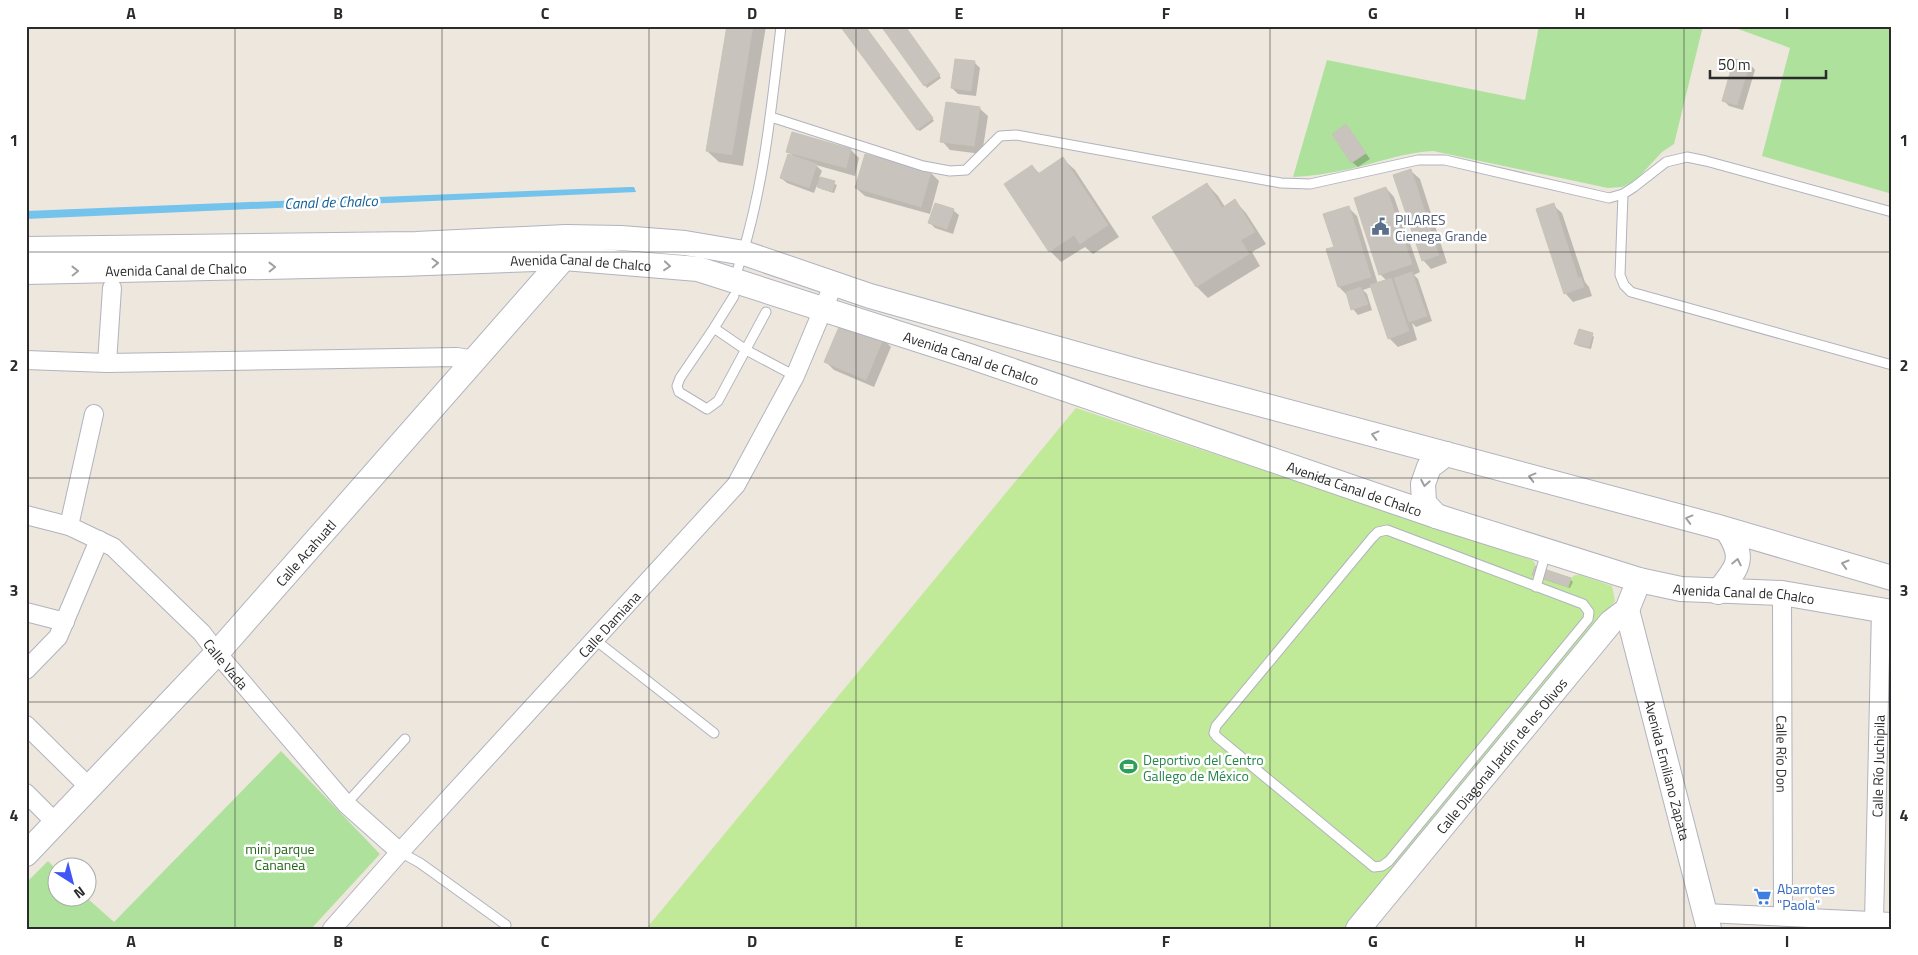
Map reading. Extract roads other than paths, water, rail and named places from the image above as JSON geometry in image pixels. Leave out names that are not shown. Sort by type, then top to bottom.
[{"type":"main road","name":"Avenida Canal de Chalco","points":[[26,272],[402,264],[565,248],[621,238],[685,243],[744,253],[870,296],[1142,372],[1727,530],[1892,578]]},
{"type":"main road","name":"Avenida Canal de Chalco","points":[[26,249],[416,244],[565,248],[698,269],[734,288],[823,309],[1074,391],[1436,516],[1639,580],[1681,589],[1718,592],[1782,593],[1886,611]]},
{"type":"main road","name":"Calle Acahuatl","points":[[26,854],[217,653],[475,360],[565,248]]},
{"type":"main road","points":[[1436,516],[1424,503],[1423,484],[1429,467],[1446,454]]},
{"type":"main road","points":[[1718,592],[1736,569],[1738,554],[1734,539],[1727,530]]},
{"type":"main road","name":"Calle Diagonal Jardín de los Olivos","points":[[1358,929],[1611,622],[1627,610],[1639,580]]},
{"type":"main road","name":"Avenida Emiliano Zapata","points":[[1627,610],[1707,921]]},
{"type":"street","name":"Calle Damiana","points":[[332,929],[400,852],[736,485],[795,376],[834,283]]},
{"type":"street","points":[[107,363],[112,288]]},
{"type":"street","points":[[26,360],[107,363],[457,357],[475,360]]},
{"type":"street","points":[[68,526],[94,414]]},
{"type":"street","name":"Calle Vada","points":[[26,515],[68,526],[113,547],[195,626],[346,804],[400,852]]},
{"type":"street","points":[[26,670],[58,637],[99,540]]},
{"type":"street","name":"Calle Río Don","points":[[1782,593],[1783,916]]},
{"type":"street","name":"Calle Río Juchipila","points":[[1871,924],[1886,611]]},
{"type":"street","points":[[26,612],[65,622]]},
{"type":"street","points":[[26,725],[90,788]]},
{"type":"street","points":[[26,792],[56,823]]},
{"type":"street","points":[[1707,921],[1783,916],[1871,924]]},
{"type":"lane","points":[[766,312],[718,401],[707,409],[679,392],[676,386],[680,378],[714,328],[734,288],[744,253],[760,190],[771,118],[781,26]]},
{"type":"lane","points":[[771,118],[923,166],[950,171],[966,170],[1000,136],[1016,135],[1281,183],[1310,184],[1418,160],[1445,160],[1609,198],[1623,194],[1666,162],[1687,157],[1892,212]]},
{"type":"lane","points":[[1623,194],[1620,275],[1624,285],[1632,292],[1892,365]]},
{"type":"lane","points":[[714,328],[746,350],[795,376]]},
{"type":"lane","points":[[1387,530],[1536,587],[1583,604],[1589,612],[1588,619],[1389,861],[1382,866],[1374,867],[1214,733],[1216,726],[1378,532],[1387,530]]},
{"type":"lane","points":[[1536,587],[1546,551]]},
{"type":"lane","points":[[594,639],[714,733]]},
{"type":"lane","points":[[346,804],[405,739]]},
{"type":"lane","points":[[400,852],[420,863],[506,925]]},
{"type":"water","name":"Canal de Chalco","points":[[634,187],[636,192],[26,219],[26,211]]},
{"type":"place","name":"PILARES Cienega Grande","points":[[1381,227]]},
{"type":"place","name":"Deportivo del Centro Gallego de México","points":[[1129,767]]},
{"type":"place","name":"Abarrotes \"Paola\"","points":[[1763,896]]},
{"type":"park label","name":"mini parque Cananea","points":[[280,856]]}]
